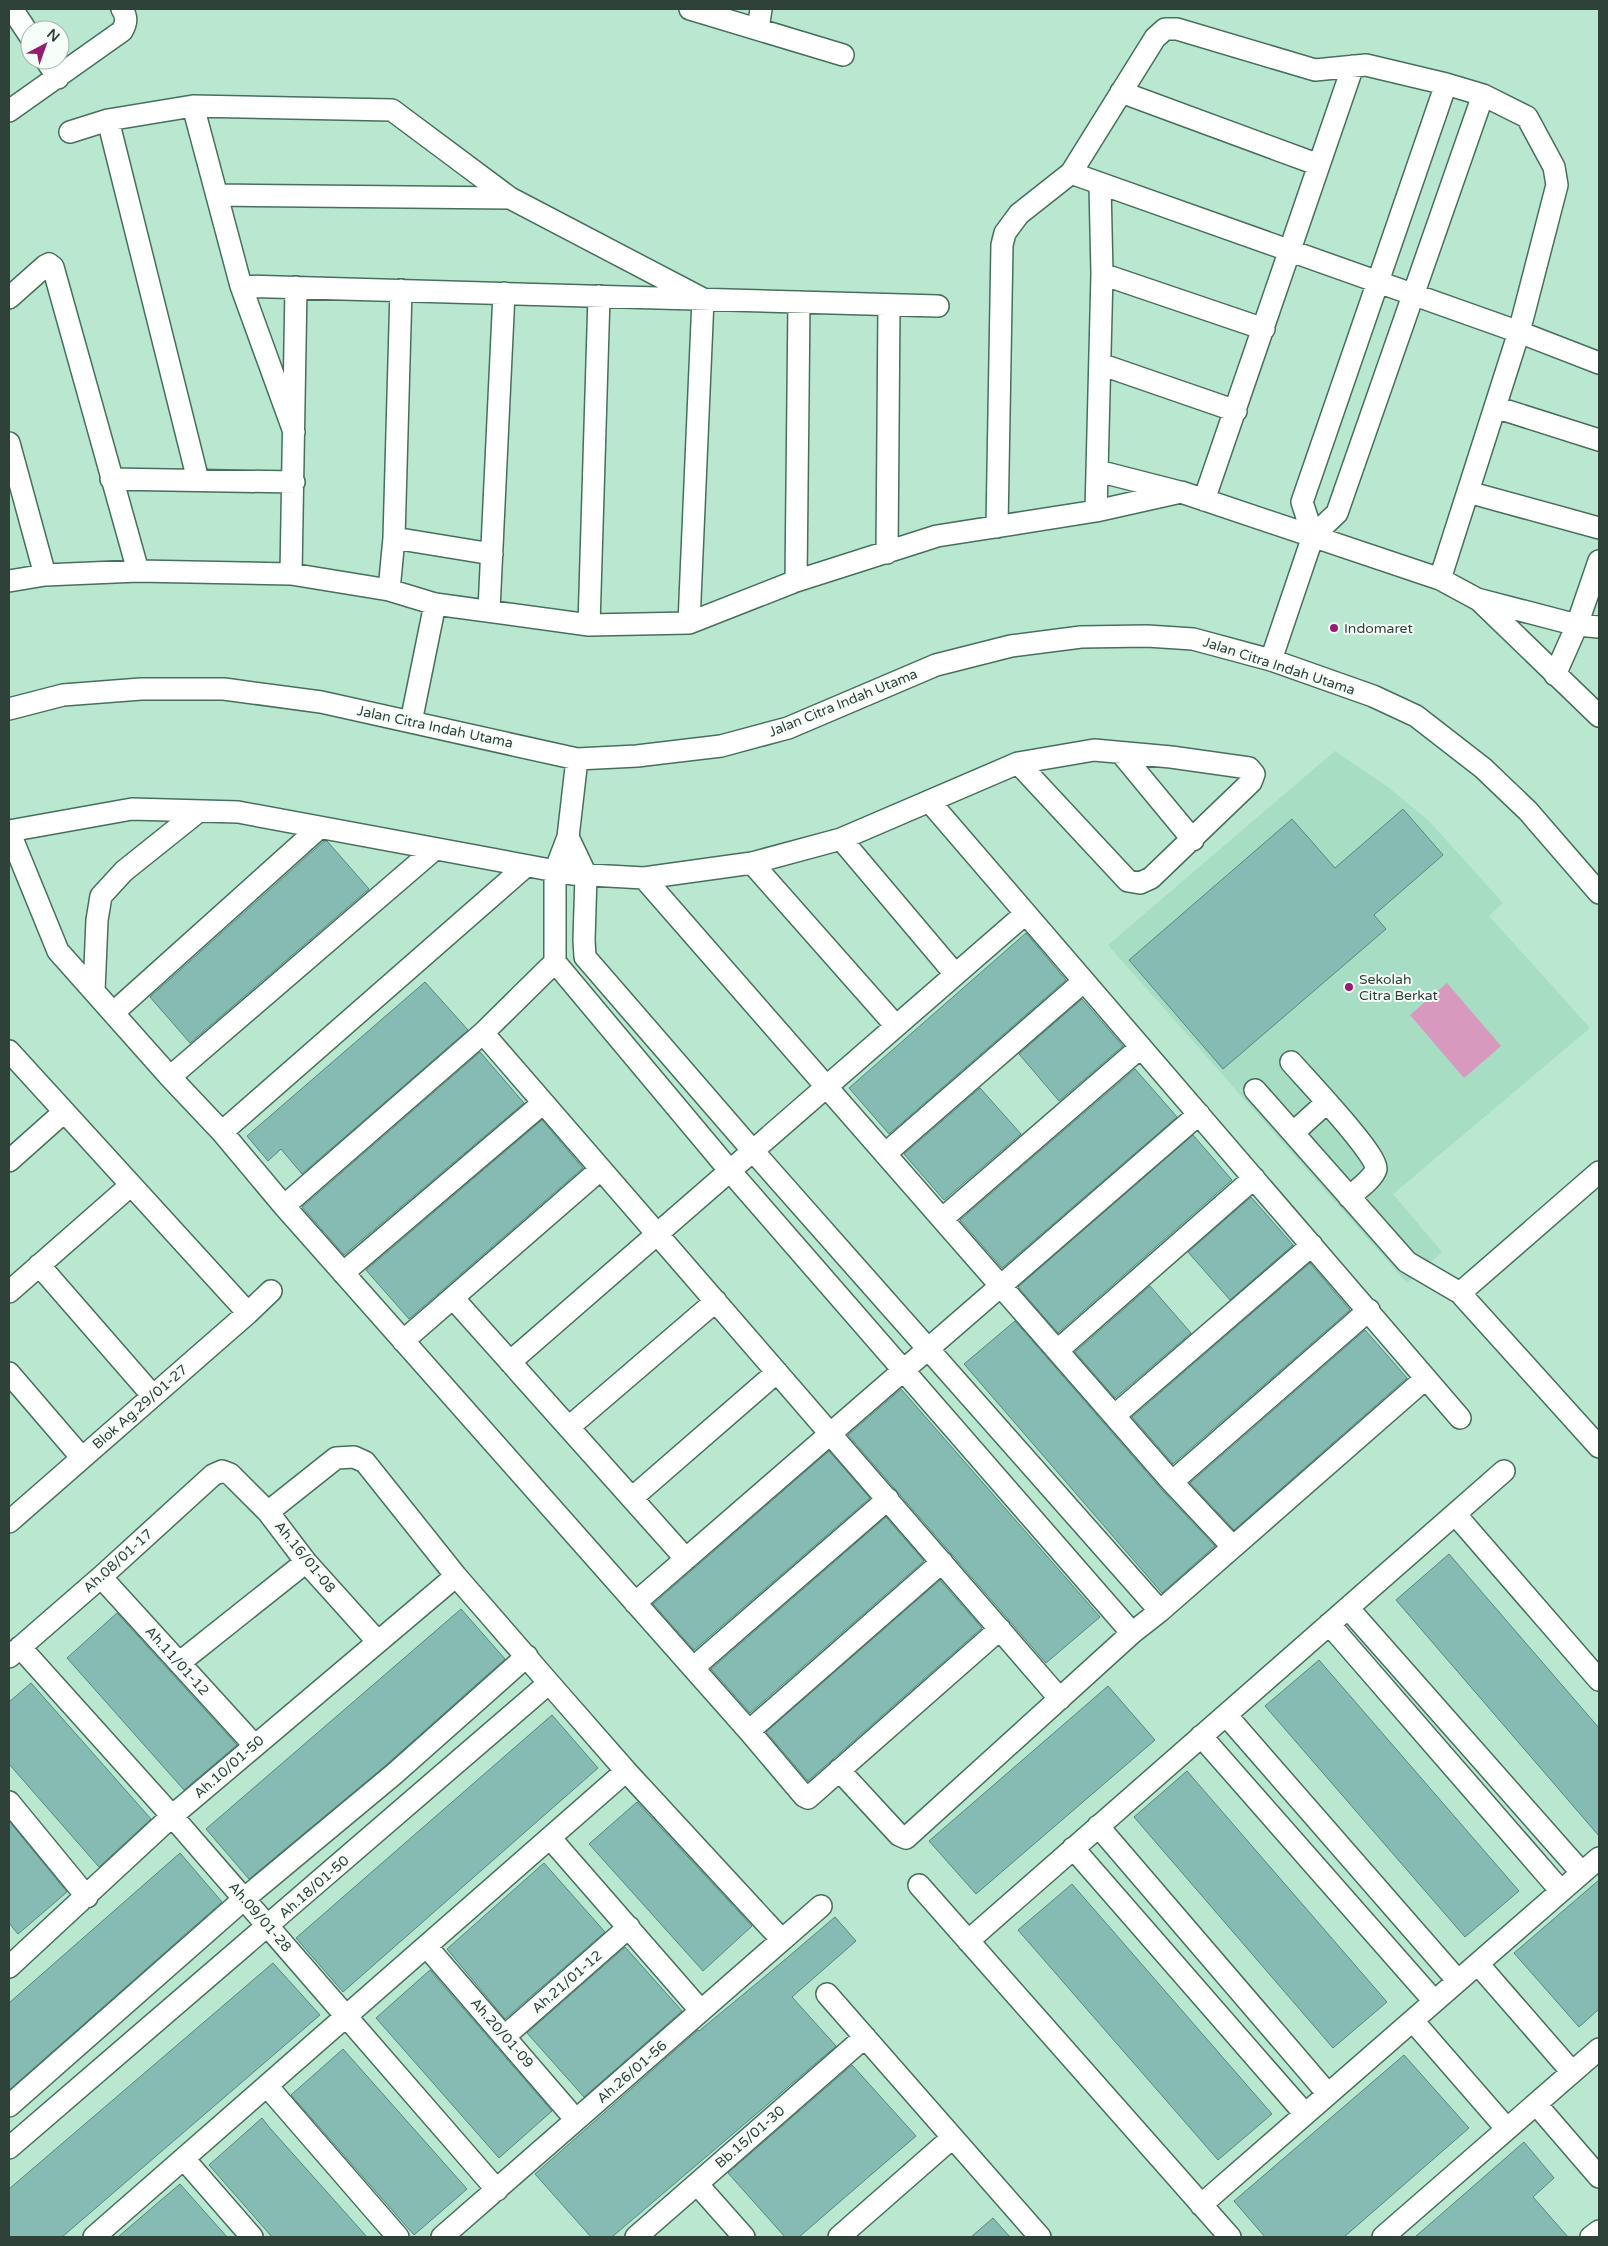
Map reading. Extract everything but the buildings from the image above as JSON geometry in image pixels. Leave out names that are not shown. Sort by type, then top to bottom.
[{"type":"street","points":[[12,9],[20,21]]},
{"type":"street","points":[[9,111],[122,31],[126,23],[126,16],[122,9]]},
{"type":"street","points":[[690,9],[759,19],[843,55]]},
{"type":"street","points":[[997,527],[1002,245],[1005,233],[1019,214],[1071,173],[1155,38],[1164,29],[1169,28],[1315,70],[1366,65],[1483,95],[1528,118],[1554,166],[1557,185],[1519,332],[1440,579]]},
{"type":"street","points":[[1204,500],[1236,412],[1289,250],[1353,66]]},
{"type":"street","points":[[53,70],[58,78]]},
{"type":"street","points":[[1313,536],[1302,502],[1446,84]]},
{"type":"street","points":[[1121,92],[1319,166]]},
{"type":"street","points":[[1271,660],[1313,536],[1337,513],[1483,95]]},
{"type":"street","points":[[193,106],[241,286],[294,432]]},
{"type":"street","points":[[70,132],[108,120],[193,106],[392,110],[510,198],[703,299]]},
{"type":"street","points":[[108,120],[198,480]]},
{"type":"street","points":[[1071,173],[1100,185],[1289,250],[1378,284],[1519,332],[1599,363]]},
{"type":"street","points":[[1096,511],[1102,274],[1100,185]]},
{"type":"street","points":[[217,194],[510,198]]},
{"type":"street","points":[[9,298],[45,266],[49,264],[54,267],[111,479],[138,571]]},
{"type":"street","points":[[1102,274],[1264,329]]},
{"type":"street","points":[[241,286],[938,306]]},
{"type":"street","points":[[291,574],[296,287]]},
{"type":"street","points":[[389,590],[394,538],[401,290]]},
{"type":"street","points":[[489,610],[504,293]]},
{"type":"street","points":[[589,625],[599,296]]},
{"type":"street","points":[[689,623],[703,299]]},
{"type":"street","points":[[796,582],[799,302]]},
{"type":"street","points":[[887,552],[889,305]]},
{"type":"street","points":[[1100,364],[1236,412]]},
{"type":"street","points":[[1495,407],[1599,440]]},
{"type":"street","points":[[9,443],[45,575]]},
{"type":"street","points":[[1098,470],[1181,492],[1440,579],[1477,599],[1577,625],[1599,627]]},
{"type":"street","points":[[111,479],[294,482]]},
{"type":"street","points":[[9,581],[45,575],[138,571],[291,574],[389,590],[435,604],[589,625],[689,623],[796,582],[937,536],[1096,511],[1181,492]]},
{"type":"street","points":[[1468,492],[1599,528]]},
{"type":"street","points":[[394,538],[492,554]]},
{"type":"street","points":[[1555,675],[1577,625],[1599,561]]},
{"type":"street","points":[[1477,599],[1599,716]]},
{"type":"street","points":[[411,722],[435,604]]},
{"type":"street","name":"Jalan Citra Indah Utama","points":[[9,709],[63,696],[141,689],[224,689],[321,702],[577,759],[637,756],[721,746],[788,728],[936,665],[1011,646],[1081,637],[1147,636],[1193,639],[1271,660],[1373,696],[1416,716],[1483,768],[1521,805],[1599,893]]},
{"type":"street","points":[[1000,1628],[808,1798],[804,1796],[749,1731],[284,1206],[222,1132],[170,1077],[58,950],[9,831],[132,809],[238,812],[555,871],[586,875],[644,878],[752,863],[841,839],[1018,763],[1094,750],[1188,759],[1249,768],[1254,774],[1251,782],[1193,840],[1151,878],[1140,883],[1128,881],[1018,763]]},
{"type":"street","points":[[1121,753],[1193,840]]},
{"type":"street","points":[[577,759],[568,837],[555,871],[555,962],[730,1171],[1132,1633]]},
{"type":"street","points":[[929,801],[1460,1418]]},
{"type":"street","points":[[94,991],[96,920],[101,896],[124,871],[199,811]]},
{"type":"street","points":[[113,1013],[320,828]]},
{"type":"street","points":[[568,837],[586,875],[585,957],[753,1151],[1160,1611]]},
{"type":"street","points":[[841,839],[955,974]]},
{"type":"street","points":[[170,1077],[435,849]]},
{"type":"street","points":[[752,863],[896,1026]]},
{"type":"street","points":[[222,1132],[526,866]]},
{"type":"street","points":[[644,878],[1172,1482],[1232,1546]]},
{"type":"street","points":[[510,1362],[1026,914]]},
{"type":"street","points":[[284,1206],[483,1033],[555,962]]},
{"type":"street","points":[[885,1154],[1084,981]]},
{"type":"street","points":[[483,1033],[1060,1699]]},
{"type":"street","points":[[942,1219],[1141,1047]]},
{"type":"street","points":[[9,1051],[248,1314]]},
{"type":"street","points":[[1291,1062],[1375,1161],[1376,1168],[1371,1176],[1349,1197]]},
{"type":"street","points":[[1255,1090],[1407,1262],[1460,1293],[1599,1447]]},
{"type":"street","points":[[343,1273],[543,1103]]},
{"type":"street","points":[[1293,1133],[1326,1103]]},
{"type":"street","points":[[9,1161],[64,1112]]},
{"type":"street","points":[[635,1603],[1199,1114]]},
{"type":"street","points":[[403,1340],[601,1170]]},
{"type":"street","points":[[1460,1293],[1599,1172]]},
{"type":"street","points":[[1058,1350],[1254,1178]]},
{"type":"street","points":[[9,1292],[131,1185]]},
{"type":"street","points":[[1114,1416],[1312,1245]]},
{"type":"street","points":[[40,1265],[153,1396]]},
{"type":"street","name":"Blok Ag.29/01-27","points":[[9,1521],[248,1314],[271,1291]]},
{"type":"street","points":[[453,1298],[686,1559]]},
{"type":"street","points":[[568,1427],[716,1301]]},
{"type":"street","points":[[1172,1482],[1369,1310]]},
{"type":"street","points":[[632,1498],[777,1372]]},
{"type":"street","points":[[9,1374],[82,1458]]},
{"type":"street","points":[[840,1770],[899,1835],[906,1838],[1132,1633],[1160,1611],[1425,1379]]},
{"type":"street","points":[[268,1512],[336,1458],[354,1457],[365,1462],[456,1576],[549,1683],[626,1771],[782,1940]]},
{"type":"street","name":"Ah.08/01-17","points":[[14,1652],[101,1577],[213,1475],[222,1471],[230,1474]]},
{"type":"street","points":[[968,1941],[1504,1471]]},
{"type":"street","name":"Ah.16/01-08","points":[[230,1474],[268,1512],[306,1562],[378,1642]]},
{"type":"street","points":[[693,1668],[888,1499]]},
{"type":"street","points":[[1455,1514],[1599,1680]]},
{"type":"street","points":[[179,1663],[306,1562]]},
{"type":"street","points":[[749,1731],[942,1562]]},
{"type":"street","name":"Ah.10/01-50","points":[[10,1965],[87,1897],[172,1816],[456,1576]]},
{"type":"street","name":"Ah.11/01-12","points":[[101,1577],[254,1745]]},
{"type":"street","points":[[1348,1608],[1582,1873]]},
{"type":"street","points":[[1329,1624],[1561,1891]]},
{"type":"street","name":"Ah.09/01-28","points":[[14,1652],[172,1816],[497,2190]]},
{"type":"street","points":[[9,2106],[244,1899],[393,1775],[526,1656]]},
{"type":"street","name":"Ah.18/01-50","points":[[9,2148],[549,1683]]},
{"type":"street","points":[[1226,1715],[1458,1981]]},
{"type":"street","points":[[1201,1736],[1434,2002]]},
{"type":"street","points":[[104,2234],[184,2159],[551,1839],[626,1771]]},
{"type":"street","points":[[9,1802],[87,1897]]},
{"type":"street","points":[[1098,1826],[1328,2094]]},
{"type":"street","points":[[551,1839],[701,2011]]},
{"type":"street","points":[[1074,1848],[1305,2114]]},
{"type":"street","points":[[1201,2205],[1599,1858]]},
{"type":"street","points":[[919,1885],[1230,2237]]},
{"type":"street","name":"Ah.26/01-56","points":[[442,2237],[821,1906]]},
{"type":"street","name":"Ah.21/01-12","points":[[505,2036],[629,1928]]},
{"type":"street","name":"Ah.20/01-09","points":[[427,1947],[576,2120]]},
{"type":"street","points":[[1478,1964],[1572,2072]]},
{"type":"street","points":[[828,1994],[1040,2237]]},
{"type":"street","points":[[1413,2021],[1507,2129]]},
{"type":"street","name":"Bb.15/01-30","points":[[636,2237],[865,2037]]},
{"type":"street","points":[[1383,2237],[1599,2049]]},
{"type":"street","points":[[267,2086],[398,2237]]},
{"type":"street","points":[[1536,2104],[1599,2177]]},
{"type":"street","points":[[839,2237],[952,2138]]},
{"type":"street","points":[[184,2159],[252,2237]]},
{"type":"street","points":[[697,2184],[744,2237]]},
{"type":"street","points":[[1592,2237],[1599,2230]]},
{"type":"shaded area","name":"Sekolah Citra Berkat","points":[[1335,751],[1389,788],[1429,821],[1503,903],[1489,916],[1590,1028],[1393,1194],[1442,1252],[1407,1283],[1108,945]]},
{"type":"shaded area","points":[[1447,983],[1501,1046],[1464,1078],[1410,1015]]},
{"type":"place","name":"Indomaret","points":[[1334,628]]},
{"type":"place","name":"Sekolah Citra Berkat","points":[[1349,987]]}]
